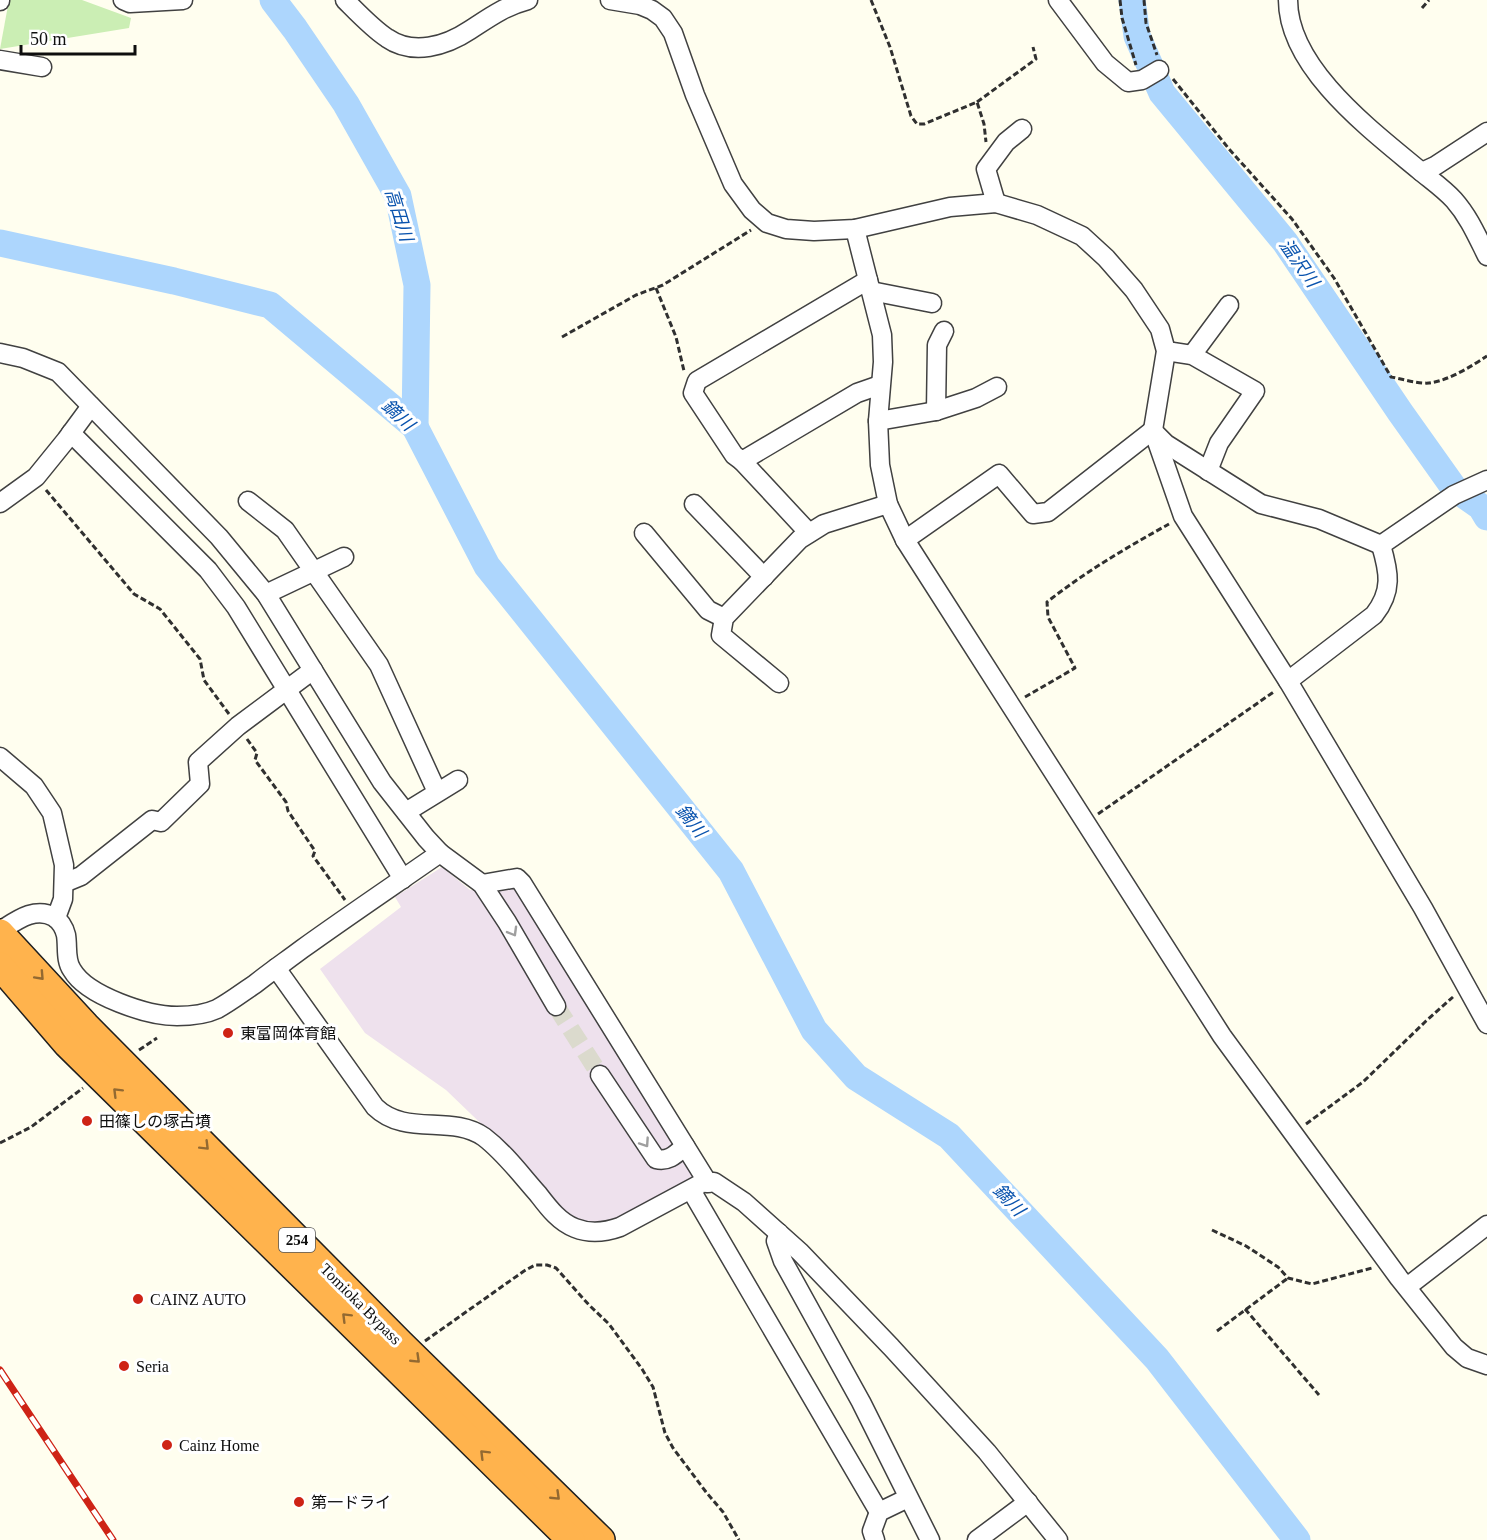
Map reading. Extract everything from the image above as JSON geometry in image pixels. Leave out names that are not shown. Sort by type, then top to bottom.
[{"type":"highway","name":"Tomioka Bypass","points":[[0,932],[86,1026],[411,1354],[601,1540]]},
{"type":"highway","name":"Tomioka Bypass","points":[[0,966],[67,1044],[571,1540]]},
{"type":"street","points":[[123,0],[130,3],[183,0]]},
{"type":"street","points":[[345,0],[387,38],[404,46],[425,48],[446,42],[467,32],[500,10],[514,3],[528,0]]},
{"type":"street","points":[[610,0],[640,5],[663,18],[673,33],[695,95],[733,184],[752,210],[767,223],[786,229],[813,231],[855,229],[950,207],[996,203],[1037,215],[1082,236],[1106,258],[1134,290],[1160,329],[1166,351],[1153,430],[1183,516],[1288,681],[1423,908],[1487,1024]]},
{"type":"street","points":[[1058,0],[1105,63],[1128,82],[1142,80],[1162,69]]},
{"type":"street","points":[[1287,0],[1298,42],[1316,73],[1367,127],[1453,199],[1468,217],[1480,221],[1487,256]]},
{"type":"street","points":[[0,60],[42,67]]},
{"type":"street","points":[[996,203],[986,169],[1006,142],[1022,129]]},
{"type":"street","points":[[1422,172],[1487,132]]},
{"type":"street","points":[[855,229],[882,335],[883,362],[878,421],[880,465],[888,504],[905,540],[1222,1036],[1388,1263],[1454,1347],[1467,1358],[1487,1365]]},
{"type":"street","points":[[809,533],[734,455],[693,393],[697,381],[869,286],[932,303]]},
{"type":"street","points":[[1192,355],[1229,306]]},
{"type":"street","points":[[936,411],[937,345],[944,331]]},
{"type":"street","points":[[1166,351],[1192,355],[1255,391],[1219,443],[1208,471]]},
{"type":"street","points":[[0,353],[23,357],[58,372],[219,537],[266,594],[382,782],[440,853],[482,884],[556,1006]]},
{"type":"street","points":[[742,461],[857,393],[880,386]]},
{"type":"street","points":[[878,421],[936,411],[976,398],[997,387]]},
{"type":"street","points":[[0,503],[36,477],[91,406]]},
{"type":"street","points":[[1153,430],[1166,444],[1261,504],[1319,519],[1381,545]]},
{"type":"street","points":[[905,540],[999,474],[1033,514],[1048,512],[1153,430]]},
{"type":"street","points":[[71,433],[208,570],[236,607],[403,879]]},
{"type":"street","points":[[1381,545],[1454,495],[1480,483]]},
{"type":"street","points":[[248,501],[285,530],[379,665],[437,792]]},
{"type":"street","points":[[694,504],[764,577]]},
{"type":"street","points":[[779,683],[721,635],[724,618],[800,539],[824,524],[888,504]]},
{"type":"street","points":[[644,533],[708,610],[724,618]]},
{"type":"street","points":[[1288,681],[1374,615],[1382,604],[1388,586],[1387,567],[1381,545]]},
{"type":"street","points":[[266,594],[344,557]]},
{"type":"street","points":[[64,883],[81,876],[152,820],[161,822],[200,784],[198,762],[238,726],[313,670]]},
{"type":"street","points":[[0,757],[34,786],[51,813],[64,865],[63,899],[56,918]]},
{"type":"street","points":[[405,812],[458,780]]},
{"type":"street","points":[[0,932],[31,914],[43,913],[56,918],[64,929],[68,964],[84,984],[127,1007],[148,1013],[177,1016],[203,1014],[217,1009],[237,996],[353,912],[440,853]]},
{"type":"street","points":[[482,884],[517,878],[522,883],[685,1146],[700,1187],[879,1512]]},
{"type":"street","points":[[276,968],[381,1113],[408,1124],[456,1127],[481,1135],[507,1158],[551,1210],[570,1226],[576,1229],[606,1232],[714,1182],[744,1202],[800,1252],[891,1347],[987,1452],[1058,1540]]},
{"type":"street","points":[[600,1075],[656,1159],[663,1161],[670,1159],[685,1146]]},
{"type":"street","points":[[1407,1287],[1487,1225]]},
{"type":"street","points":[[778,1233],[776,1241],[783,1261],[861,1402],[930,1540]]},
{"type":"street","points":[[875,1540],[872,1531],[879,1512],[908,1498]]},
{"type":"street","points":[[977,1540],[1028,1502]]},
{"type":"path","points":[[871,0],[890,47],[911,116],[917,124],[924,124],[977,102],[1036,59],[1034,47]]},
{"type":"path","points":[[1120,0],[1122,18],[1142,80]]},
{"type":"path","points":[[1144,0],[1146,23],[1162,69],[1292,219],[1334,278],[1391,377],[1429,383],[1471,368],[1487,356]]},
{"type":"path","points":[[1422,8],[1429,0]]},
{"type":"path","points":[[977,102],[984,124],[986,145],[982,161],[986,169]]},
{"type":"path","points":[[562,337],[636,295],[663,285],[765,221]]},
{"type":"path","points":[[656,288],[676,337],[693,393]]},
{"type":"path","points":[[36,477],[134,594],[159,609],[200,659],[204,680],[257,753],[255,760],[286,802],[288,812],[315,851],[313,856],[353,912]]},
{"type":"path","points":[[1010,705],[1075,668],[1048,617],[1047,602],[1075,580],[1111,557],[1183,516]]},
{"type":"path","points":[[1085,823],[1288,681]]},
{"type":"path","points":[[1293,1134],[1363,1082],[1426,1021],[1466,987]]},
{"type":"path","points":[[138,1051],[157,1038]]},
{"type":"path","points":[[0,1143],[31,1127],[84,1088]]},
{"type":"path","points":[[1212,1230],[1246,1246],[1278,1267],[1288,1278],[1312,1284],[1388,1263]]},
{"type":"path","points":[[411,1354],[429,1337],[524,1271],[535,1265],[556,1268],[609,1324],[642,1369],[653,1387],[665,1433],[673,1448],[723,1512],[739,1540]]},
{"type":"path","points":[[1217,1331],[1288,1278]]},
{"type":"path","points":[[1245,1309],[1319,1395]]},
{"type":"shaded area","points":[[442,867],[470,890],[492,891],[516,888],[699,1178],[613,1223],[587,1226],[567,1215],[498,1140],[446,1090],[365,1033],[320,969],[401,907],[395,897]]},
{"type":"green space","points":[[9,0],[82,0],[131,18],[129,28],[0,49]]},
{"type":"waterway","name":"高田川","points":[[273,0],[346,104],[398,196],[417,285],[415,427]]},
{"type":"waterway","name":"温沢川","points":[[1132,0],[1137,36],[1162,93],[1285,242],[1454,488],[1481,507],[1487,517]]},
{"type":"waterway","name":"鏑川","points":[[0,243],[174,281],[270,305],[415,427],[487,566],[731,871],[814,1030],[856,1077],[949,1136],[1157,1359],[1297,1540]]},
{"type":"tunnel","points":[[556,1006],[600,1075]]},
{"type":"railway","points":[[0,1370],[113,1540]]},
{"type":"place","name":"東富岡体育館","points":[[228,1033]]},
{"type":"place","name":"田篠しの塚古墳","points":[[87,1121]]},
{"type":"place","name":"CAINZ AUTO","points":[[138,1299]]},
{"type":"place","name":"Seria","points":[[124,1366]]},
{"type":"place","name":"Cainz Home","points":[[167,1445]]},
{"type":"place","name":"第一ドライ","points":[[299,1502]]}]
